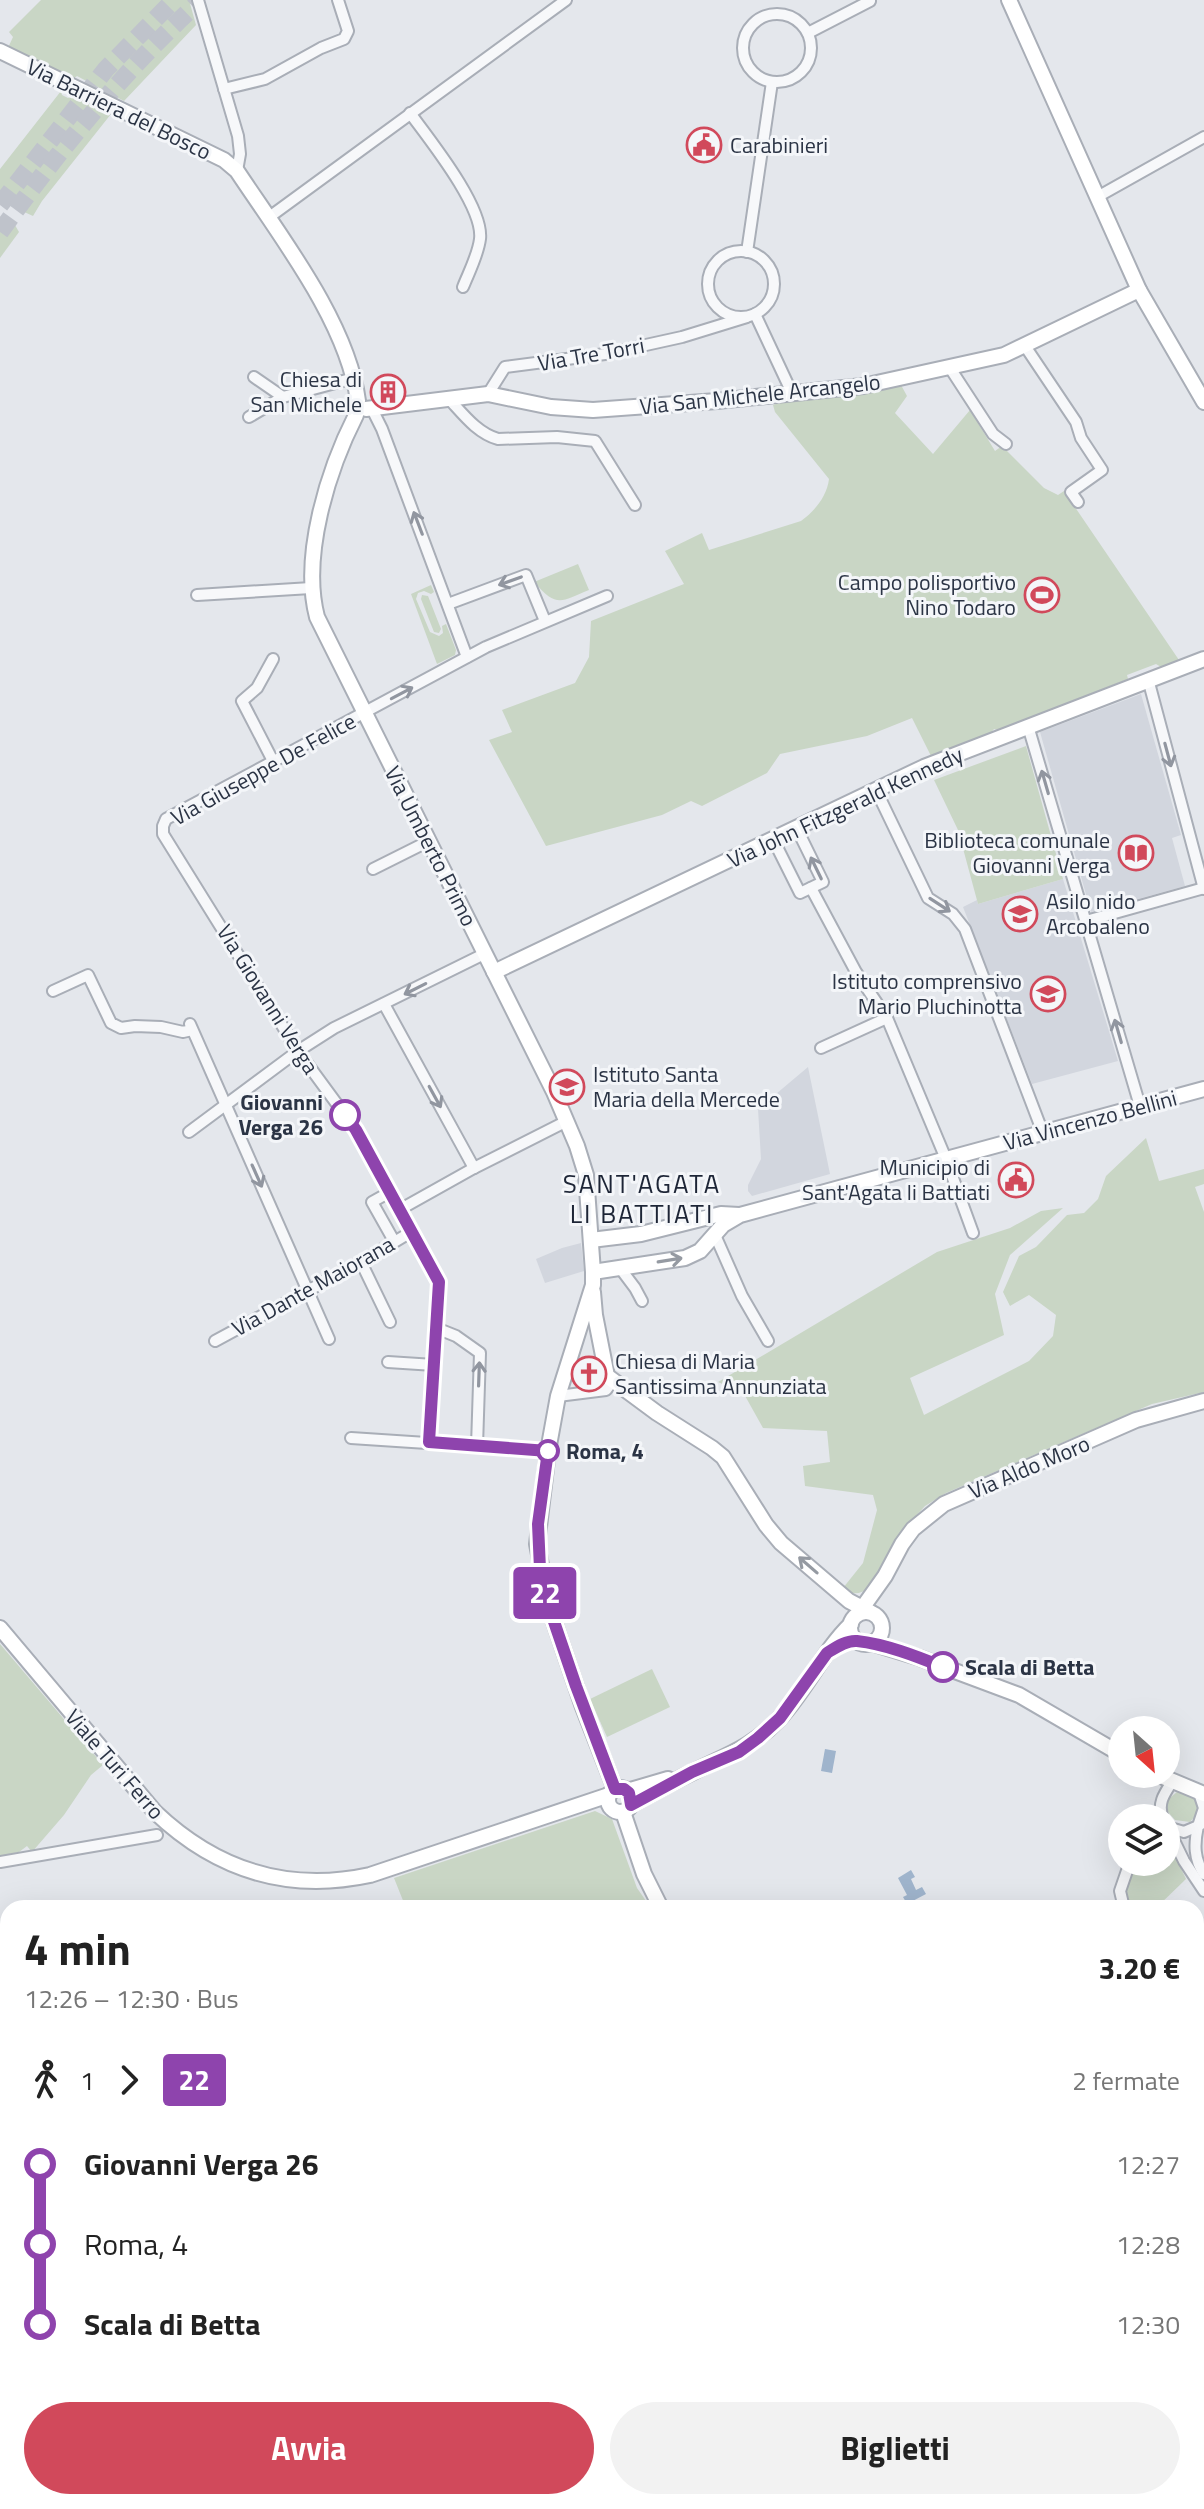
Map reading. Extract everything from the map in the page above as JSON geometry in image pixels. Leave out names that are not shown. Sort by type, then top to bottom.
[{"type":"main road","points":[[1009,0],[1139,290],[1204,402]]},
{"type":"main road","name":"Via Barriera del Bosco","points":[[0,51],[224,160],[237,171]]},
{"type":"main road","points":[[237,171],[323,304],[363,408]]},
{"type":"main road","name":"Via San Michele Arcangelo","points":[[363,408],[488,394],[551,407],[593,410],[863,386],[996,357],[1139,290]]},
{"type":"main road","name":"Via Umberto Primo","points":[[363,408],[323,500],[313,555],[311,588],[317,617],[567,1121],[586,1175],[595,1315],[610,1379]]},
{"type":"main road","name":"Via John Fitzgerald Kennedy","points":[[494,972],[924,767],[1204,659]]},
{"type":"main road","name":"Via Vincenzo Bellini","points":[[740,1215],[1204,1089]]},
{"type":"main road","points":[[713,1215],[717,1233]]},
{"type":"main road","points":[[591,1240],[641,1234],[713,1215],[740,1215]]},
{"type":"main road","points":[[657,1900],[644,1874],[549,1607],[540,1569],[538,1524],[558,1396],[593,1278],[620,1268],[685,1258],[700,1251],[723,1225],[740,1215]]},
{"type":"main road","points":[[610,1379],[723,1457],[781,1543],[920,1658]]},
{"type":"main road","name":"Via Aldo Moro","points":[[885,1576],[913,1529],[944,1504],[1136,1420],[1204,1401]]},
{"type":"main road","points":[[827,1653],[837,1646],[879,1638],[867,1617],[875,1591],[885,1576]]},
{"type":"main road","points":[[885,1576],[867,1617],[851,1634],[864,1642],[920,1658],[1019,1695],[1108,1747]]},
{"type":"main road","points":[[849,1601],[875,1591]]},
{"type":"main road","name":"Viale Turi Ferro","points":[[0,1628],[155,1812],[175,1831],[223,1861],[265,1876],[317,1882],[343,1881],[370,1875],[575,1807],[619,1800],[739,1752],[780,1718],[836,1638],[867,1617]]},
{"type":"main road","points":[[1180,1785],[1202,1793]]},
{"type":"street","points":[[198,0],[238,136],[240,154],[237,171]]},
{"type":"street","points":[[224,89],[265,79],[344,39],[348,31],[338,0]]},
{"type":"street","points":[[268,218],[566,0]]},
{"type":"street","points":[[808,33],[870,1]]},
{"type":"street","points":[[769,15],[792,17],[808,33],[812,43],[808,64],[793,79],[772,82],[761,78],[751,71],[745,61],[744,38],[758,20],[769,15]]},
{"type":"street","points":[[747,252],[772,82]]},
{"type":"street","points":[[410,113],[449,168],[478,220],[480,240],[463,287]]},
{"type":"street","points":[[1099,196],[1204,137]]},
{"type":"street","points":[[707,330],[713,317],[708,276],[716,262],[730,253],[747,252],[767,264],[774,285],[771,297],[765,307],[751,316],[739,318],[723,312],[711,300]]},
{"type":"street","points":[[751,316],[792,393]]},
{"type":"street","name":"Via Tre Torri","points":[[488,394],[505,367],[605,354],[707,330],[751,316]]},
{"type":"street","points":[[1025,346],[1076,422],[1081,438],[1102,470],[1071,492],[1078,502]]},
{"type":"street","points":[[950,368],[993,434],[1006,444]]},
{"type":"street","points":[[254,377],[283,397]]},
{"type":"street","points":[[249,417],[283,397],[354,378]]},
{"type":"street","points":[[449,399],[490,437],[557,437],[595,441],[635,505]]},
{"type":"street","points":[[363,408],[382,429],[467,657]]},
{"type":"street","points":[[446,600],[526,575],[545,621]]},
{"type":"street","points":[[197,595],[311,588]]},
{"type":"street","name":"Via Giuseppe De Felice","points":[[163,826],[166,819],[467,657],[607,596]]},
{"type":"street","points":[[273,659],[257,688],[242,701],[273,761]]},
{"type":"street","points":[[1086,921],[1204,888],[1148,679]]},
{"type":"street","points":[[1028,726],[1140,1106]]},
{"type":"street","points":[[876,790],[928,898],[953,914],[965,929],[1043,1133]]},
{"type":"street","name":"Via Giovanni Verga","points":[[163,826],[163,834],[298,1051],[356,1130],[439,1282],[429,1442]]},
{"type":"street","points":[[773,839],[800,893],[813,891],[823,882],[796,827]]},
{"type":"street","points":[[373,869],[429,841]]},
{"type":"street","points":[[813,891],[856,972],[887,1018],[946,1159],[973,1233]]},
{"type":"street","points":[[189,1132],[334,1028],[484,954]]},
{"type":"street","points":[[53,991],[88,975],[111,1023],[121,1028],[161,1027],[183,1032],[191,1027],[329,1339]]},
{"type":"street","points":[[384,1004],[474,1168]]},
{"type":"street","points":[[821,1048],[887,1018]]},
{"type":"street","points":[[399,1210],[567,1121]]},
{"type":"street","points":[[390,1192],[372,1202],[394,1241]]},
{"type":"street","name":"Via Dante Maiorana","points":[[215,1341],[411,1232]]},
{"type":"street","points":[[717,1233],[742,1296],[768,1341]]},
{"type":"street","points":[[361,1262],[390,1322]]},
{"type":"street","points":[[620,1268],[642,1301]]},
{"type":"street","points":[[436,1328],[456,1336],[480,1353],[477,1446]]},
{"type":"street","points":[[388,1362],[434,1365]]},
{"type":"street","points":[[558,1396],[606,1390],[610,1379]]},
{"type":"street","points":[[351,1438],[548,1451]]},
{"type":"street","points":[[1202,1793],[1204,1808],[1195,1849],[1197,1862],[1204,1874]]},
{"type":"street","points":[[1180,1830],[1184,1832],[1201,1824]]},
{"type":"street","points":[[0,1862],[157,1835]]},
{"type":"street","points":[[1180,1854],[1204,1891]]},
{"type":"street","points":[[1122,1900],[1120,1891],[1125,1876]]},
{"type":"shaded area","points":[[1141,694],[1181,835],[1172,838],[1185,886],[1091,912],[1040,732]]},
{"type":"shaded area","name":"Istituto comprensivo Mario Pluchinotta","points":[[1063,879],[1118,1061],[1032,1084],[963,907],[977,900],[978,904]]},
{"type":"shaded area","points":[[808,1067],[830,1174],[752,1196],[748,1185],[761,1159],[758,1109]]},
{"type":"shaded area","points":[[581,1243],[584,1271],[545,1283],[536,1259]]},
{"type":"green space","points":[[41,0],[189,0],[196,25],[124,101],[77,76],[73,79],[7,50],[13,37],[9,32]]},
{"type":"green space","points":[[61,91],[68,98],[73,96],[111,114],[33,216],[0,201],[0,169]]},
{"type":"green space","points":[[0,218],[12,220],[19,232],[0,258]]},
{"type":"green space","points":[[901,385],[907,396],[895,413],[933,454],[970,410],[995,451],[1002,446],[1044,488],[1058,495],[1064,491],[1179,660],[1161,667],[1156,664],[1127,675],[1128,679],[931,756],[912,718],[867,736],[780,754],[767,773],[702,806],[691,801],[662,815],[546,846],[489,740],[512,732],[502,710],[575,683],[589,657],[591,621],[684,584],[665,551],[702,533],[709,550],[801,521],[815,508],[826,491],[829,479],[775,412],[773,405]]},
{"type":"green space","points":[[578,564],[589,590],[565,600],[548,596],[534,582]]},
{"type":"green space","points":[[431,585],[434,592],[418,593],[416,599],[430,632],[439,636],[443,633],[442,626],[446,624],[456,650],[455,655],[437,664],[411,594]]},
{"type":"green space","points":[[422,595],[428,596],[441,629],[439,633],[434,632]]},
{"type":"green space","points":[[1026,746],[1063,879],[978,904],[958,830],[934,780]]},
{"type":"green space","points":[[1146,1138],[1159,1181],[1204,1169],[1204,1184],[1195,1187],[1204,1212],[1204,1392],[1152,1404],[946,1493],[925,1506],[904,1529],[870,1588],[856,1593],[846,1591],[843,1588],[863,1563],[877,1510],[873,1495],[805,1486],[803,1466],[830,1462],[827,1431],[763,1428],[744,1394],[718,1382],[937,1252],[1010,1228],[1041,1211],[1063,1208],[1010,1255],[995,1294],[1004,1335],[910,1378],[924,1415],[1029,1361],[1053,1336],[1056,1315],[1029,1295],[1010,1306],[1003,1292],[1019,1256],[1036,1247],[1067,1215],[1084,1213],[1098,1199],[1106,1176]]},
{"type":"green space","points":[[0,1644],[103,1765],[91,1775],[64,1815],[32,1852],[27,1846],[19,1852],[0,1856]]},
{"type":"green space","points":[[652,1669],[670,1707],[607,1737],[590,1699]]},
{"type":"green space","points":[[1177,1792],[1196,1799],[1198,1813],[1190,1822],[1180,1821],[1180,1804],[1167,1804]]},
{"type":"green space","points":[[595,1811],[612,1819],[637,1888],[645,1900],[403,1900],[394,1878]]},
{"type":"green space","points":[[1180,1867],[1186,1879],[1164,1900],[1127,1900],[1124,1891],[1129,1876],[1180,1876]]},
{"type":"water","points":[[825,1749],[836,1751],[832,1773],[821,1771]]},
{"type":"water","points":[[911,1870],[916,1890],[922,1887],[926,1894],[915,1900],[905,1900],[903,1897],[907,1895],[898,1878]]},
{"type":"tunnel","points":[[0,205],[106,69],[174,0]]},
{"type":"tunnel","points":[[0,232],[94,111],[201,0]]},
{"type":"bus line","name":"22","points":[[345,1115],[439,1282],[429,1442],[548,1451],[538,1524],[540,1569],[549,1607],[583,1707],[615,1789],[624,1789],[629,1793],[631,1805],[692,1772],[739,1752],[758,1738],[780,1718],[827,1653],[837,1646],[857,1641],[871,1643],[943,1667]]},
{"type":"place","name":"Carabinieri","points":[[704,145]]},
{"type":"place","name":"Chiesa di San Michele","points":[[388,392]]},
{"type":"place","name":"Campo polisportivo Nino Todaro","points":[[1042,595]]},
{"type":"place","name":"Biblioteca comunale Giovanni Verga","points":[[1136,853]]},
{"type":"place","name":"Asilo nido Arcobaleno","points":[[1020,914]]},
{"type":"place","name":"Istituto comprensivo Mario Pluchinotta","points":[[1048,994]]},
{"type":"place","name":"Istituto Santa Maria della Mercede","points":[[567,1087]]},
{"type":"place","name":"Giovanni Verga 26","points":[[345,1115]]},
{"type":"place","name":"Municipio di Sant'Agata li Battiati","points":[[1016,1180]]},
{"type":"place","name":"Chiesa di Maria Santissima Annunziata","points":[[589,1374]]},
{"type":"place","name":"Roma, 4","points":[[548,1451]]},
{"type":"place","name":"Scala di Betta","points":[[943,1667]]},
{"type":"district","name":"SANT'AGATA LI BATTIATI","points":[[642,1199]]}]
